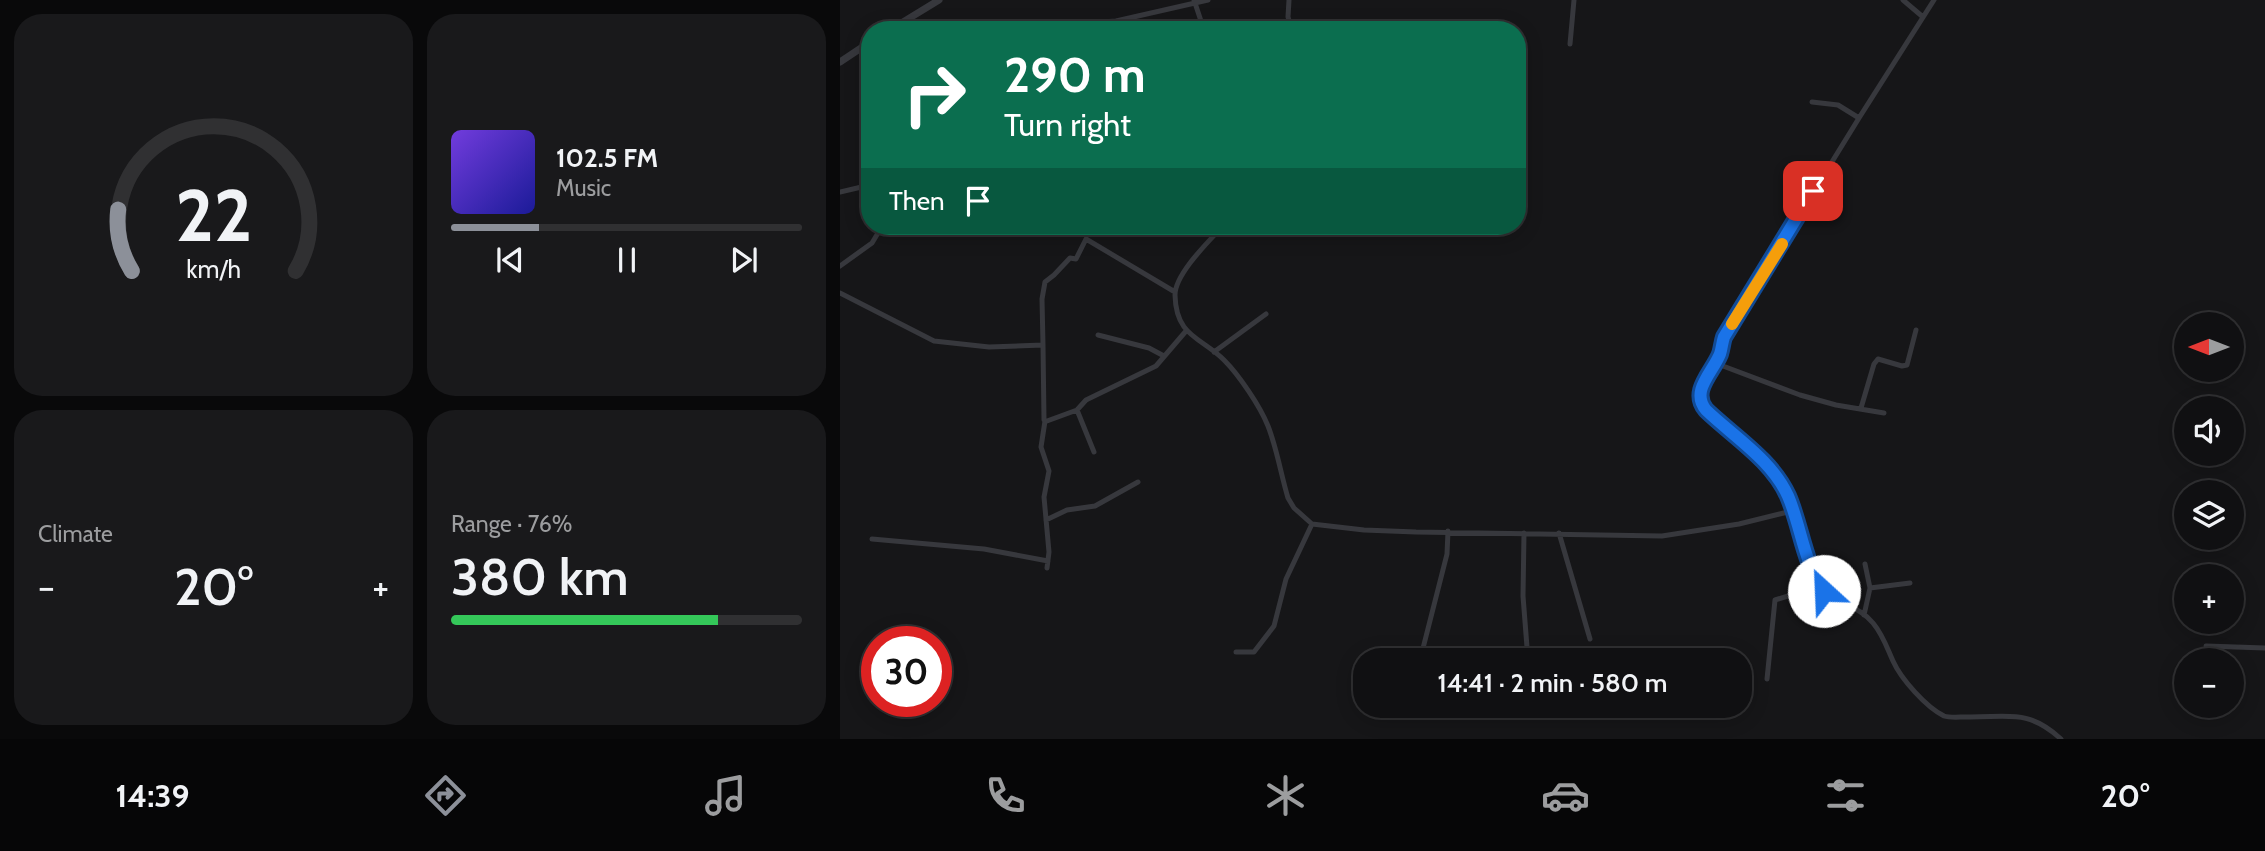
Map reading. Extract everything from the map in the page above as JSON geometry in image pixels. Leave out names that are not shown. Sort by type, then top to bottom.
[{"type":"street","points":[[905,21],[939,0]]},
{"type":"street","points":[[1116,21],[1208,0]]},
{"type":"street","points":[[1289,0],[1289,21]]},
{"type":"street","points":[[1570,44],[1574,0]]},
{"type":"street","points":[[1903,0],[1923,17]]},
{"type":"street","points":[[1934,0],[1724,337],[1720,354],[1701,389],[1701,404],[1766,465],[1785,491],[1820,586],[1828,595],[1872,622],[1887,644],[1899,673],[1919,696],[1945,716],[2026,717],[2045,725],[2060,739]]},
{"type":"street","points":[[1195,2],[1201,21]]},
{"type":"street","points":[[840,62],[861,48]]},
{"type":"street","points":[[1812,102],[1838,105],[1859,117]]},
{"type":"street","points":[[840,192],[861,186]]},
{"type":"street","points":[[840,266],[872,243],[877,235]]},
{"type":"street","points":[[1215,235],[1181,276],[1175,292],[1178,310],[1186,331],[1229,366],[1262,414],[1269,428],[1288,498],[1294,508],[1312,524],[1364,530],[1662,536],[1739,524],[1792,510]]},
{"type":"street","points":[[872,539],[984,550],[1047,565],[1044,497],[1049,471],[1041,447],[1045,421],[1042,299],[1045,282],[1065,261],[1076,259],[1086,239],[1175,292]]},
{"type":"street","points":[[840,293],[934,341],[989,347],[1043,345]]},
{"type":"street","points":[[1214,352],[1266,314]]},
{"type":"street","points":[[1861,408],[1878,359],[1907,365],[1916,330]]},
{"type":"street","points":[[1045,421],[1053,421],[1077,410],[1086,400],[1156,366],[1186,331]]},
{"type":"street","points":[[1098,335],[1138,345],[1164,356]]},
{"type":"street","points":[[1714,363],[1800,395],[1836,405],[1884,413]]},
{"type":"street","points":[[1077,410],[1094,452]]},
{"type":"street","points":[[1046,520],[1067,510],[1095,506],[1138,482]]},
{"type":"street","points":[[1236,652],[1258,649],[1274,626],[1286,579],[1312,524]]},
{"type":"street","points":[[1423,648],[1447,554],[1448,531]]},
{"type":"street","points":[[1524,533],[1523,596],[1527,648]]},
{"type":"street","points":[[1559,533],[1590,639]]},
{"type":"street","points":[[1864,615],[1870,588],[1865,564]]},
{"type":"street","points":[[1870,588],[1910,583]]},
{"type":"street","points":[[1767,679],[1775,600],[1820,586]]},
{"type":"street","points":[[2206,646],[2265,648]]},
{"type":"slow traffic","points":[[1732,324],[1782,244]]},
{"type":"route","points":[[1813,191],[1724,337],[1720,354],[1699,397],[1706,410],[1766,465],[1785,491],[1815,578],[1824,591]]}]
